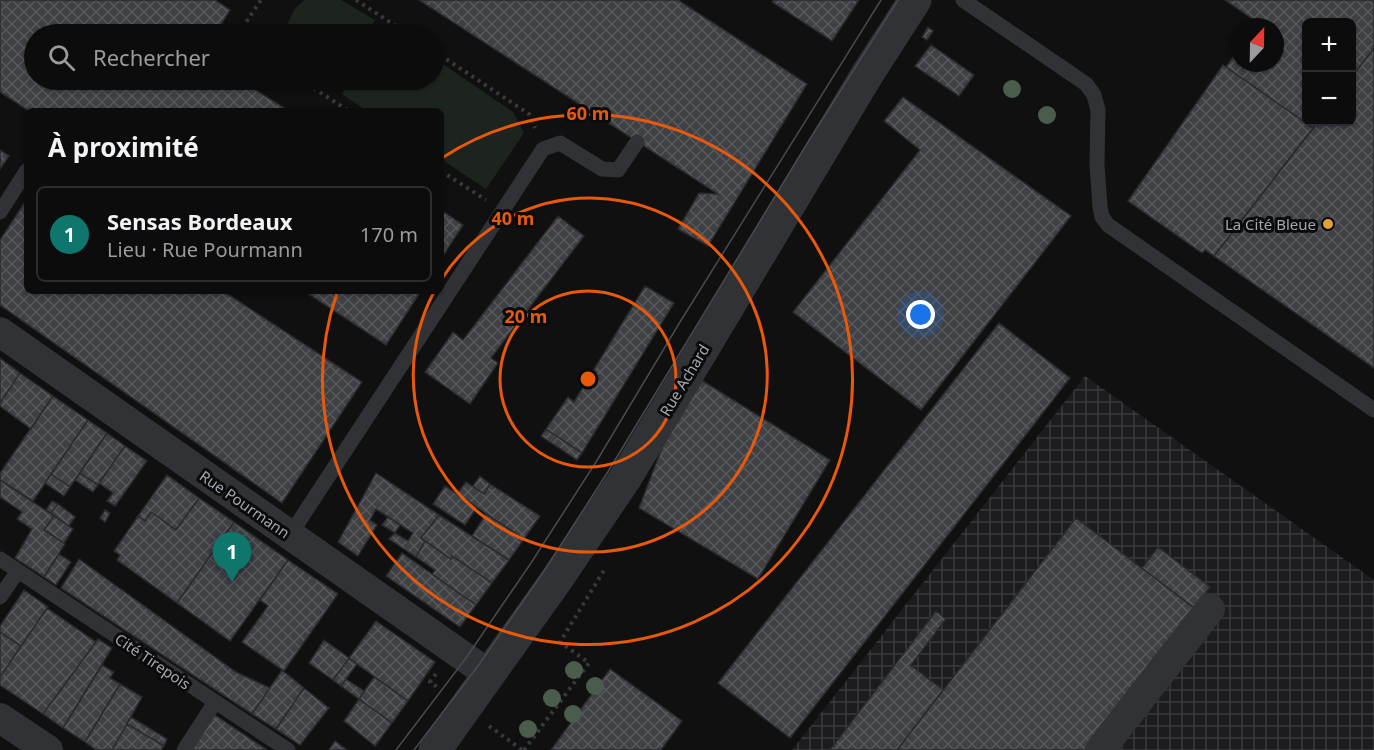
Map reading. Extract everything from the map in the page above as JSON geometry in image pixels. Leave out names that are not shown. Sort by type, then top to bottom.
[{"type":"street","name":"Rue Achard","points":[[435,750],[490,675],[626,477],[868,73],[915,0]]},
{"type":"street","name":"Rue Pourmann","points":[[0,332],[490,675]]},
{"type":"street","points":[[1100,750],[1210,609]]},
{"type":"street","points":[[0,718],[36,747]]},
{"type":"lane","points":[[963,0],[1086,84],[1094,94],[1098,110],[1097,164],[1100,207],[1102,217],[1108,225],[1374,410]]},
{"type":"lane","points":[[290,535],[543,148],[560,143],[602,169],[618,170],[637,142]]},
{"type":"lane","points":[[0,212],[24,175]]},
{"type":"lane","name":"Cité Tirepois","points":[[0,559],[288,750]]},
{"type":"lane","points":[[0,597],[18,571]]},
{"type":"lane","points":[[184,750],[214,702]]},
{"type":"path","points":[[245,24],[261,0]]},
{"type":"path","points":[[356,0],[393,24]]},
{"type":"path","points":[[444,58],[529,114],[543,148]]},
{"type":"path","points":[[316,90],[344,108]]},
{"type":"path","points":[[444,173],[502,211]]},
{"type":"path","points":[[524,750],[589,663],[560,642],[609,561]]},
{"type":"shaded area","points":[[305,0],[341,0],[375,20],[372,24],[288,24]]},
{"type":"shaded area","points":[[444,65],[513,112],[524,133],[486,189],[444,161],[444,108],[363,108],[342,94],[345,90],[444,90]]},
{"type":"shaded area","points":[[1085,376],[1374,580],[1374,750],[792,750]]},
{"type":"building","points":[[0,0],[215,0],[230,10],[221,24],[24,24],[24,90],[256,90],[284,108],[24,108],[0,92]]},
{"type":"building","points":[[419,0],[678,0],[807,84],[708,246],[678,229],[699,193],[718,194]]},
{"type":"building","points":[[774,0],[859,0],[832,41],[772,2]]},
{"type":"building","points":[[1225,0],[1374,0],[1374,48],[1356,72],[1356,18],[1302,18],[1302,120],[1233,72],[1284,72],[1284,18],[1251,18]]},
{"type":"building","points":[[928,27],[933,31],[927,40],[922,37]]},
{"type":"building","points":[[931,45],[974,75],[959,96],[915,66]]},
{"type":"building","points":[[1374,48],[1374,368],[1214,256],[1315,126],[1356,126],[1356,72]]},
{"type":"building","points":[[1223,65],[1302,120],[1302,126],[1313,128],[1214,256],[1205,250],[1202,253],[1128,201]]},
{"type":"building","points":[[903,97],[1071,216],[921,410],[793,312],[920,150],[884,121]]},
{"type":"building","points":[[0,150],[9,156],[0,169]]},
{"type":"building","points":[[24,204],[24,294],[228,294],[362,382],[282,503],[0,305],[0,240]]},
{"type":"building","points":[[444,212],[463,225],[444,254]]},
{"type":"building","points":[[558,216],[584,236],[491,358],[498,363],[470,404],[425,372],[453,332],[463,340]]},
{"type":"building","points":[[645,286],[674,303],[582,453],[546,429],[568,397],[574,402]]},
{"type":"building","points":[[309,294],[419,294],[386,345]]},
{"type":"building","points":[[999,323],[1070,378],[790,738],[718,683]]},
{"type":"building","points":[[0,358],[20,373],[0,403]]},
{"type":"building","points":[[20,373],[53,396],[31,429],[0,406]]},
{"type":"building","points":[[701,380],[830,460],[758,579],[639,508],[667,435]]},
{"type":"building","points":[[53,396],[88,420],[33,501],[0,480],[0,473]]},
{"type":"building","points":[[88,420],[107,433],[70,487],[51,474]]},
{"type":"building","points":[[546,429],[582,453],[577,460],[541,436]]},
{"type":"building","points":[[107,433],[125,446],[98,485],[80,473]]},
{"type":"building","points":[[125,446],[147,461],[115,506],[107,501],[113,493],[99,483]]},
{"type":"building","points":[[80,473],[98,485],[93,492],[75,480]]},
{"type":"building","points":[[376,473],[439,515],[421,538],[425,541],[416,557],[389,539],[395,533],[408,541],[413,533],[376,509],[370,520],[377,525],[358,556],[338,542]]},
{"type":"building","points":[[51,474],[70,487],[64,496],[45,483]]},
{"type":"building","points":[[167,475],[199,498],[176,530],[151,512],[145,521],[138,516]]},
{"type":"building","points":[[480,476],[490,484],[484,494],[473,486]]},
{"type":"building","points":[[0,480],[54,516],[44,530],[65,544],[44,577],[15,558],[32,529],[17,519],[22,512],[0,497]]},
{"type":"building","points":[[466,482],[484,494],[490,484],[540,516],[524,539],[457,494]]},
{"type":"building","points":[[445,486],[477,507],[465,525],[433,504]]},
{"type":"building","points":[[199,498],[234,522],[177,603],[117,560],[120,555],[114,551],[138,516],[145,521],[151,512],[176,530]]},
{"type":"building","points":[[52,501],[58,504],[51,513],[46,510]]},
{"type":"building","points":[[58,504],[75,517],[69,526],[51,513]]},
{"type":"building","points":[[105,510],[110,513],[105,522],[100,518]]},
{"type":"building","points":[[486,514],[524,539],[509,560],[472,536]]},
{"type":"building","points":[[439,515],[509,560],[492,583],[421,538]]},
{"type":"building","points":[[54,516],[73,529],[64,543],[44,530]]},
{"type":"building","points":[[388,517],[400,525],[395,533],[382,525]]},
{"type":"building","points":[[1076,518],[1194,608],[1085,750],[897,750]]},
{"type":"building","points":[[234,522],[288,560],[230,641],[177,603]]},
{"type":"building","points":[[425,541],[492,583],[476,605],[432,574],[435,570],[416,557]]},
{"type":"building","points":[[1158,547],[1210,587],[1194,608],[1142,568]]},
{"type":"building","points":[[402,553],[476,605],[460,627],[386,576]]},
{"type":"building","points":[[59,554],[71,562],[56,585],[44,577]]},
{"type":"building","points":[[79,559],[236,672],[270,688],[252,714],[61,588]]},
{"type":"building","points":[[288,560],[338,594],[284,671],[242,642],[268,606],[260,600]]},
{"type":"building","points":[[24,590],[48,607],[21,646],[0,632],[0,626]]},
{"type":"building","points":[[47,608],[96,642],[43,714],[0,685],[0,677]]},
{"type":"building","points":[[936,611],[946,619],[911,665],[943,690],[897,750],[830,750]]},
{"type":"building","points":[[376,621],[435,662],[408,701],[349,658]]},
{"type":"building","points":[[0,632],[21,646],[0,677]]},
{"type":"building","points":[[98,639],[112,648],[63,728],[43,714]]},
{"type":"building","points":[[324,640],[349,658],[333,680],[309,663]]},
{"type":"building","points":[[349,658],[357,664],[341,686],[333,680]]},
{"type":"building","points":[[102,665],[114,672],[110,678],[120,684],[85,742],[63,728]]},
{"type":"building","points":[[610,669],[682,721],[661,750],[551,750]]},
{"type":"building","points":[[282,670],[304,688],[276,729],[252,714]]},
{"type":"building","points":[[374,677],[408,701],[392,723],[359,699]]},
{"type":"building","points":[[346,679],[364,691],[359,699],[341,686]]},
{"type":"building","points":[[120,684],[142,697],[112,750],[96,750],[85,742]]},
{"type":"building","points":[[304,688],[329,708],[300,745],[276,729]]},
{"type":"building","points":[[359,699],[392,723],[375,746],[344,721]]},
{"type":"building","points":[[212,713],[267,750],[191,750]]},
{"type":"building","points":[[131,717],[167,739],[164,746],[127,724]]},
{"type":"building","points":[[127,724],[164,746],[161,750],[112,750]]},
{"type":"building","points":[[335,741],[347,750],[329,750]]},
{"type":"tram line","points":[[396,750],[466,658],[531,563],[596,462],[680,322],[881,0]]},
{"type":"tram line","points":[[414,750],[478,666],[544,571],[609,470],[808,142],[898,0]]},
{"type":"place","name":"La Cité Bleue","points":[[1328,224]]},
{"type":"place","name":"Sensas Bordeaux","points":[[232,582]]}]
